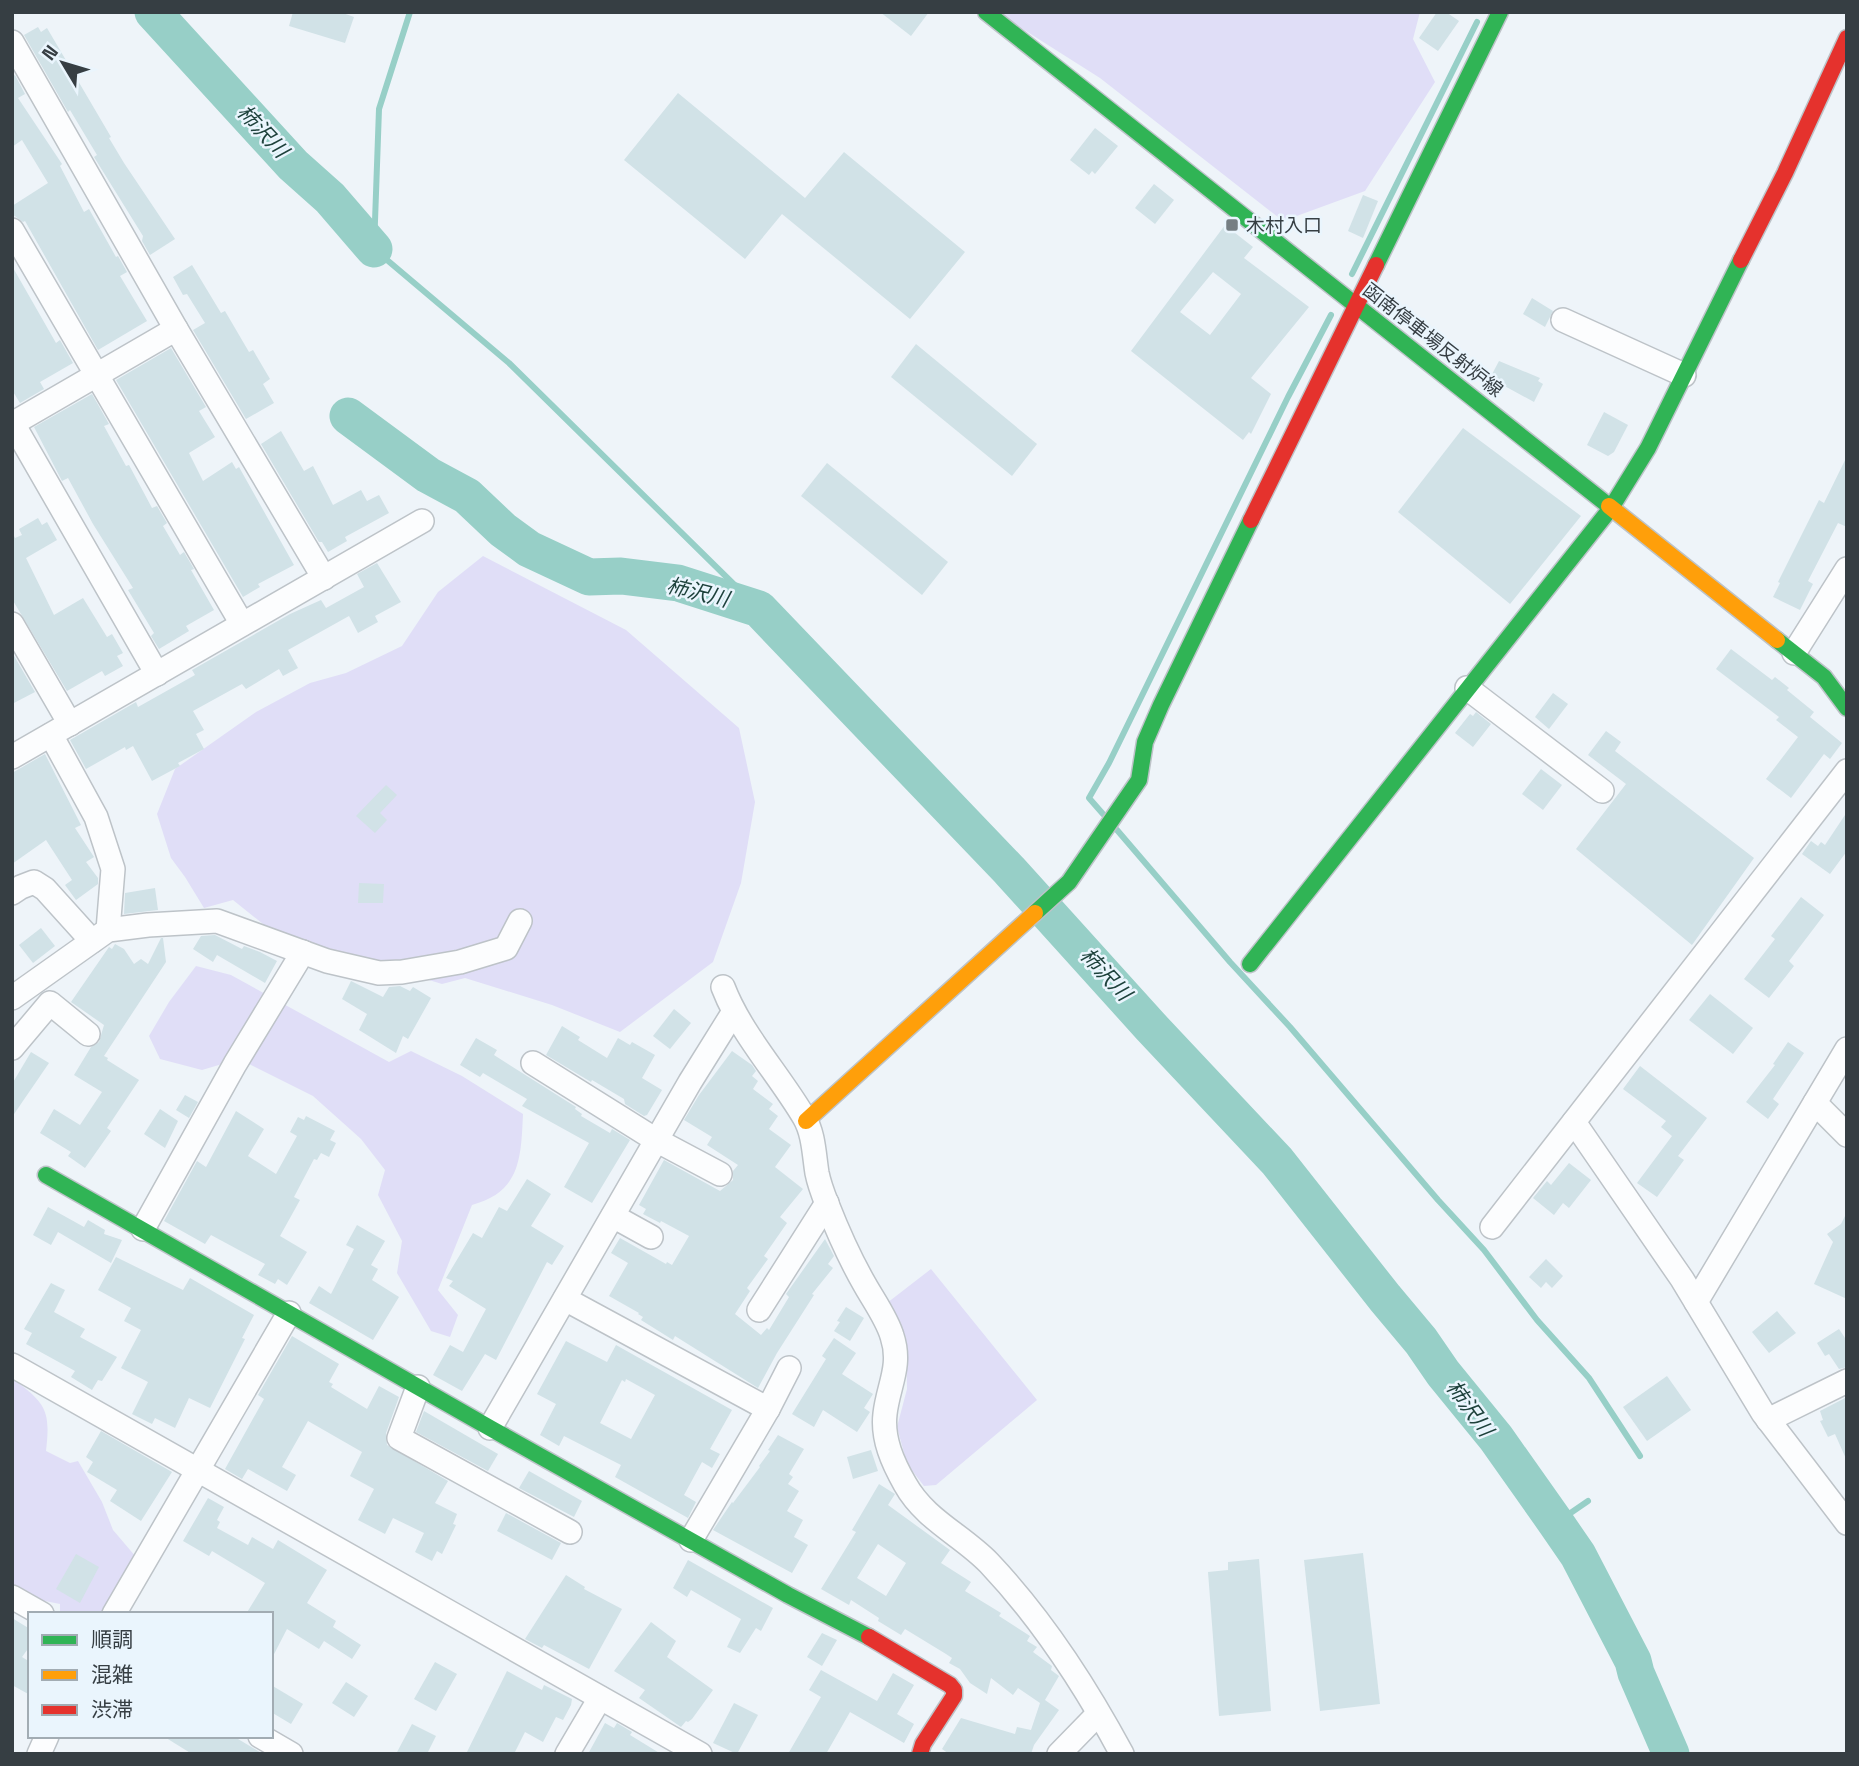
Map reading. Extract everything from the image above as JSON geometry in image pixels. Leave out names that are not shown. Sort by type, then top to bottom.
[{"type":"street","name":"函南停車場反射炉線","points":[[986,12],[1824,677],[1847,708]]},
{"type":"street","points":[[806,1121],[1069,882],[1139,780],[1145,742],[1161,705],[1500,12]]},
{"type":"street","points":[[1250,964],[1611,508],[1648,448],[1785,173],[1847,38]]},
{"type":"street","points":[[13,46],[176,329],[324,578]]},
{"type":"street","points":[[12,230],[242,624]]},
{"type":"street","points":[[1563,320],[1684,375]]},
{"type":"street","points":[[157,674],[13,423],[176,329]]},
{"type":"street","points":[[12,757],[422,521]]},
{"type":"street","points":[[1794,653],[1847,569]]},
{"type":"street","points":[[12,624],[60,729],[96,817],[113,869],[100,935]]},
{"type":"street","points":[[1467,688],[1602,791]]},
{"type":"street","points":[[1492,1227],[1847,771]]},
{"type":"street","points":[[12,893],[34,883],[100,935]]},
{"type":"street","points":[[12,998],[100,935],[148,925],[217,921],[369,972],[402,972],[460,962],[506,948],[520,921]]},
{"type":"street","points":[[143,1229],[235,1064],[303,952]]},
{"type":"street","points":[[723,988],[733,1013],[776,1072],[806,1121],[817,1177],[827,1203],[844,1244],[892,1336],[896,1359],[884,1430],[889,1451],[906,1485],[918,1505],[987,1561],[1005,1581],[1073,1667],[1122,1754]]},
{"type":"street","points":[[12,1048],[50,1003],[88,1034]]},
{"type":"street","points":[[490,1428],[656,1140],[733,1013]]},
{"type":"street","points":[[1696,1302],[1847,1049]]},
{"type":"street","points":[[533,1063],[656,1140],[720,1174]]},
{"type":"street","points":[[1815,1103],[1847,1135]]},
{"type":"street","points":[[1574,1122],[1682,1279],[1769,1420],[1847,1523]]},
{"type":"street","points":[[46,1175],[490,1428],[859,1631],[950,1685],[954,1696],[923,1744],[920,1754]]},
{"type":"street","points":[[759,1310],[827,1203]]},
{"type":"street","points":[[613,1216],[651,1237]]},
{"type":"street","points":[[565,1300],[768,1409]]},
{"type":"street","points":[[115,1612],[289,1313]]},
{"type":"street","points":[[12,1365],[700,1754]]},
{"type":"street","points":[[691,1540],[789,1368]]},
{"type":"street","points":[[1769,1420],[1847,1381]]},
{"type":"street","points":[[418,1387],[399,1438],[570,1532]]},
{"type":"street","points":[[12,1597],[38,1612]]},
{"type":"street","points":[[567,1754],[600,1698]]},
{"type":"street","points":[[1059,1754],[1098,1714]]},
{"type":"street","points":[[39,1754],[46,1738]]},
{"type":"street","points":[[263,1738],[291,1754]]},
{"type":"shaded area","points":[[996,12],[1420,12],[1413,39],[1435,82],[1365,191],[1283,221],[1100,78]]},
{"type":"shaded area","points":[[483,556],[626,630],[739,728],[755,802],[741,883],[713,962],[620,1032],[552,1005],[465,978],[442,984],[273,932],[233,900],[204,908],[171,858],[157,814],[175,769],[256,712],[310,683],[346,673],[402,646],[438,592]]},
{"type":"shaded area","points":[[196,966],[231,975],[389,1062],[411,1051],[462,1076],[523,1114],[521,1145],[515,1171],[500,1191],[472,1205],[438,1290],[458,1315],[450,1337],[431,1331],[397,1273],[402,1241],[378,1195],[385,1170],[361,1139],[313,1096],[239,1059],[202,1070],[160,1059],[149,1036],[169,1002]]},
{"type":"shaded area","points":[[931,1269],[1037,1400],[936,1485],[924,1486],[907,1464],[897,1427],[907,1389],[906,1338],[887,1303]]},
{"type":"shaded area","points":[[12,1378],[32,1394],[43,1408],[47,1425],[46,1451],[70,1463],[78,1461],[102,1502],[113,1530],[136,1557],[101,1612],[61,1612],[60,1604],[45,1601],[35,1605],[12,1592]]},
{"type":"building","points":[[293,12],[340,12],[354,17],[345,43],[289,26]]},
{"type":"building","points":[[880,12],[929,12],[911,36]]},
{"type":"building","points":[[1437,12],[1446,12],[1459,21],[1438,51],[1419,38]]},
{"type":"building","points":[[38,27],[41,32],[47,28],[124,163],[175,239],[150,255],[142,241],[143,236],[94,157],[97,155],[70,110],[68,112],[24,35]]},
{"type":"building","points":[[15,75],[25,94],[18,98],[62,164],[60,166],[84,212],[89,209],[116,257],[118,256],[127,272],[120,276],[147,321],[98,350],[25,221],[12,214],[12,206],[48,183],[22,140],[12,147],[12,77]]},
{"type":"building","points":[[678,93],[805,198],[844,152],[965,252],[910,319],[782,214],[745,259],[624,160]]},
{"type":"building","points":[[1095,128],[1118,146],[1095,174],[1092,171],[1089,175],[1070,160]]},
{"type":"building","points":[[1154,184],[1174,200],[1155,224],[1135,208]]},
{"type":"building","points":[[1363,195],[1378,201],[1363,238],[1348,231]]},
{"type":"building","points":[[1225,225],[1253,247],[1244,258],[1309,307],[1251,378],[1271,394],[1251,434],[1249,432],[1243,440],[1131,351]],"holes":[[[1213,272],[1241,294],[1210,335],[1180,312]]]},
{"type":"building","points":[[192,265],[221,313],[225,311],[249,352],[253,350],[270,379],[263,384],[274,403],[246,419],[193,330],[205,323],[173,277]]},
{"type":"building","points":[[12,266],[56,343],[60,340],[73,363],[40,382],[44,389],[20,403],[12,390]]},
{"type":"building","points":[[1532,298],[1553,311],[1545,327],[1523,314]]},
{"type":"building","points":[[916,344],[1037,444],[1012,476],[891,377]]},
{"type":"building","points":[[171,348],[206,407],[199,411],[215,437],[189,453],[203,481],[232,462],[236,469],[239,467],[294,565],[258,584],[260,587],[243,597],[116,380]]},
{"type":"building","points":[[1499,361],[1540,378],[1538,381],[1543,384],[1534,402],[1490,378]]},
{"type":"building","points":[[92,394],[109,424],[104,426],[126,466],[129,465],[152,508],[157,506],[167,523],[163,526],[180,555],[184,552],[214,610],[186,626],[189,631],[159,649],[151,636],[154,633],[128,590],[133,588],[68,478],[62,481],[34,427]]},
{"type":"building","points":[[1604,412],[1628,425],[1614,452],[1608,456],[1587,445]]},
{"type":"building","points":[[1463,428],[1581,516],[1510,604],[1398,512]]},
{"type":"building","points":[[281,431],[304,471],[313,466],[333,505],[361,490],[367,501],[379,495],[389,513],[345,537],[347,541],[328,552],[322,542],[319,542],[261,444]]},
{"type":"building","points":[[1847,456],[1847,527],[1838,523],[1808,581],[1813,584],[1800,610],[1773,597],[1819,500],[1824,503]]},
{"type":"building","points":[[827,463],[948,562],[922,595],[801,496]]},
{"type":"building","points":[[38,518],[42,525],[47,522],[57,540],[26,558],[54,615],[83,598],[107,637],[112,634],[123,653],[117,656],[123,666],[105,676],[102,671],[67,691],[12,599],[12,532],[15,538],[22,535],[19,529]]},
{"type":"building","points":[[377,563],[401,602],[375,616],[378,622],[358,633],[349,616],[288,650],[298,668],[283,676],[279,669],[246,689],[242,684],[193,711],[204,730],[196,734],[204,749],[178,763],[180,766],[152,781],[133,746],[126,750],[125,747],[86,769],[70,740],[136,702],[138,707],[195,675],[192,670],[290,614],[321,600],[326,608],[364,587],[357,574]]},
{"type":"building","points":[[1731,649],[1772,680],[1775,677],[1789,688],[1787,690],[1814,712],[1810,717],[1842,743],[1830,759],[1824,754],[1791,798],[1766,779],[1798,737],[1776,720],[1779,717],[1716,669]]},
{"type":"building","points":[[12,654],[35,692],[12,704]]},
{"type":"building","points":[[1553,693],[1568,704],[1549,729],[1535,717]]},
{"type":"building","points":[[1476,712],[1491,724],[1473,747],[1455,733],[1470,714],[1473,716]]},
{"type":"building","points":[[1606,731],[1621,742],[1615,751],[1754,858],[1692,945],[1576,849],[1626,784],[1588,755]]},
{"type":"building","points":[[45,754],[81,825],[75,828],[94,857],[86,862],[98,878],[98,884],[76,900],[65,885],[72,880],[46,840],[12,864],[12,773]]},
{"type":"building","points":[[1541,769],[1562,785],[1543,810],[1522,794]]},
{"type":"building","points":[[386,785],[397,795],[380,813],[387,820],[375,833],[356,816]]},
{"type":"building","points":[[1847,812],[1847,851],[1830,874],[1802,854],[1811,841],[1818,846],[1821,842],[1825,845]]},
{"type":"building","points":[[359,883],[384,884],[383,903],[358,903]]},
{"type":"building","points":[[155,888],[158,910],[124,914],[125,893]]},
{"type":"building","points":[[1801,897],[1824,915],[1789,961],[1794,966],[1769,998],[1744,979],[1775,939],[1771,936]]},
{"type":"building","points":[[41,928],[55,946],[33,963],[19,945]]},
{"type":"building","points":[[215,935],[242,949],[244,946],[277,961],[265,983],[217,955],[213,962],[193,949],[201,936]]},
{"type":"building","points":[[161,938],[166,962],[104,1056],[139,1080],[107,1128],[111,1131],[85,1168],[68,1156],[71,1152],[40,1133],[54,1109],[80,1125],[102,1092],[74,1075],[91,1047],[99,1042],[104,1025],[71,1002],[109,947],[112,949],[115,944],[124,949],[134,964],[141,959],[148,964]]},
{"type":"building","points":[[351,981],[383,997],[389,987],[400,986],[410,991],[413,987],[431,998],[408,1039],[403,1036],[396,1053],[359,1030],[367,1014],[342,999]]},
{"type":"building","points":[[1710,994],[1753,1028],[1733,1054],[1689,1020]]},
{"type":"building","points":[[674,1009],[691,1023],[670,1049],[653,1036]]},
{"type":"building","points":[[562,1026],[580,1037],[578,1040],[607,1058],[618,1038],[630,1045],[632,1042],[655,1055],[642,1078],[662,1090],[647,1115],[644,1116],[625,1104],[624,1099],[546,1055]]},
{"type":"building","points":[[476,1038],[497,1050],[494,1055],[576,1107],[581,1116],[610,1133],[612,1129],[630,1140],[592,1203],[564,1187],[589,1143],[522,1106],[527,1099],[483,1073],[480,1077],[460,1065]]},
{"type":"building","points":[[1788,1042],[1804,1053],[1773,1099],[1779,1104],[1768,1119],[1746,1102],[1775,1065],[1773,1064]]},
{"type":"building","points":[[732,1051],[752,1065],[756,1071],[752,1076],[758,1081],[753,1089],[773,1104],[769,1109],[778,1116],[769,1129],[791,1145],[775,1167],[803,1189],[780,1217],[787,1223],[764,1256],[768,1259],[747,1288],[750,1291],[735,1314],[761,1335],[767,1328],[769,1330],[789,1297],[786,1294],[825,1239],[834,1256],[828,1264],[833,1268],[812,1294],[814,1295],[758,1388],[675,1336],[673,1340],[641,1320],[643,1317],[639,1313],[609,1296],[628,1263],[611,1253],[620,1238],[672,1265],[689,1236],[643,1214],[646,1209],[639,1205],[664,1160],[720,1191],[733,1180],[733,1171],[738,1165],[707,1145],[712,1137],[684,1120]]},
{"type":"building","points":[[31,1052],[49,1063],[12,1117],[12,1084]]},
{"type":"building","points":[[1640,1066],[1707,1118],[1678,1156],[1684,1160],[1657,1197],[1637,1183],[1672,1136],[1661,1127],[1666,1121],[1623,1089]]},
{"type":"building","points":[[185,1095],[198,1102],[189,1118],[176,1110]]},
{"type":"building","points":[[160,1109],[178,1121],[165,1148],[144,1134]]},
{"type":"building","points":[[236,1111],[264,1129],[248,1156],[276,1174],[297,1136],[290,1132],[298,1117],[304,1120],[306,1116],[335,1131],[330,1140],[336,1143],[329,1157],[321,1153],[317,1160],[314,1159],[294,1197],[300,1200],[280,1236],[307,1252],[287,1285],[278,1279],[275,1284],[258,1275],[265,1264],[211,1235],[205,1244],[164,1221],[197,1161],[206,1167]]},
{"type":"building","points":[[1569,1163],[1591,1180],[1569,1208],[1563,1203],[1554,1215],[1533,1198],[1547,1181],[1551,1185]]},
{"type":"building","points":[[527,1179],[551,1194],[531,1226],[564,1246],[552,1265],[547,1262],[496,1360],[485,1354],[462,1391],[433,1375],[450,1345],[463,1352],[486,1309],[449,1286],[453,1281],[446,1278],[473,1233],[482,1238],[499,1207],[507,1211]]},
{"type":"building","points":[[48,1207],[84,1227],[88,1220],[105,1230],[104,1234],[122,1240],[111,1263],[58,1232],[51,1245],[33,1235]]},
{"type":"building","points":[[1847,1212],[1847,1299],[1814,1284],[1833,1242],[1827,1234],[1841,1224]]},
{"type":"building","points":[[357,1225],[385,1241],[371,1265],[378,1269],[372,1280],[399,1297],[373,1340],[309,1303],[319,1286],[331,1294],[354,1249],[346,1245]]},
{"type":"building","points":[[116,1257],[183,1290],[190,1278],[254,1315],[242,1338],[245,1339],[210,1408],[189,1398],[175,1428],[155,1418],[152,1424],[132,1414],[148,1382],[121,1368],[141,1330],[124,1321],[131,1308],[98,1290]]},
{"type":"building","points":[[1546,1259],[1563,1276],[1552,1288],[1546,1282],[1541,1288],[1529,1277]]},
{"type":"building","points":[[51,1283],[65,1290],[54,1312],[85,1329],[80,1337],[117,1357],[102,1381],[98,1380],[92,1390],[71,1377],[75,1371],[26,1344],[32,1333],[24,1329]]},
{"type":"building","points":[[846,1307],[864,1318],[850,1341],[834,1331]]},
{"type":"building","points":[[1777,1311],[1796,1333],[1769,1353],[1752,1332]]},
{"type":"building","points":[[1839,1329],[1847,1341],[1847,1367],[1839,1369],[1829,1354],[1825,1356],[1817,1343]]},
{"type":"building","points":[[292,1336],[339,1364],[329,1382],[333,1384],[331,1387],[367,1409],[379,1386],[399,1397],[386,1433],[387,1445],[448,1481],[435,1503],[457,1514],[453,1524],[456,1525],[442,1554],[437,1551],[432,1561],[415,1552],[424,1533],[393,1518],[385,1534],[358,1520],[374,1489],[350,1476],[362,1452],[308,1421],[282,1467],[296,1475],[287,1491],[248,1469],[242,1479],[225,1469],[264,1399],[258,1395]]},
{"type":"building","points":[[834,1338],[856,1353],[842,1374],[873,1394],[864,1408],[870,1412],[857,1432],[823,1410],[814,1427],[792,1414],[826,1359],[822,1356]]},
{"type":"building","points":[[566,1341],[607,1362],[616,1345],[732,1410],[710,1449],[720,1454],[712,1468],[702,1462],[684,1495],[696,1502],[688,1518],[615,1477],[621,1465],[564,1436],[559,1446],[540,1435],[556,1404],[537,1394]],"holes":[[[626,1379],[655,1395],[631,1439],[600,1423],[622,1380],[625,1382]]]},
{"type":"building","points":[[1667,1376],[1691,1410],[1647,1441],[1623,1407]]},
{"type":"building","points":[[1847,1397],[1847,1461],[1835,1434],[1828,1437],[1820,1421],[1823,1420],[1820,1411]]},
{"type":"building","points":[[424,1411],[498,1454],[488,1471],[416,1432]]},
{"type":"building","points":[[101,1431],[172,1472],[141,1521],[110,1501],[117,1490],[87,1472],[93,1462],[86,1457]]},
{"type":"building","points":[[778,1435],[804,1449],[789,1474],[793,1477],[788,1484],[799,1491],[787,1511],[803,1520],[794,1537],[808,1545],[792,1573],[713,1530],[760,1467]]},
{"type":"building","points":[[871,1450],[878,1471],[853,1479],[847,1457]]},
{"type":"building","points":[[529,1471],[582,1501],[574,1517],[519,1488]]},
{"type":"building","points":[[879,1484],[895,1494],[888,1505],[950,1550],[941,1563],[971,1582],[965,1591],[1001,1613],[999,1616],[1030,1636],[1027,1641],[1037,1647],[1033,1652],[1052,1666],[1051,1670],[1059,1676],[1045,1700],[1059,1710],[1034,1745],[1031,1754],[949,1754],[942,1749],[961,1718],[1015,1734],[1017,1727],[1031,1730],[1040,1703],[1018,1688],[1013,1695],[991,1678],[987,1694],[970,1683],[960,1669],[949,1663],[952,1658],[946,1654],[905,1629],[901,1635],[851,1600],[849,1605],[821,1589],[856,1532],[852,1530]],"holes":[[[878,1544],[906,1563],[886,1596],[857,1578]]]},
{"type":"building","points":[[208,1498],[224,1507],[217,1520],[220,1522],[217,1528],[248,1545],[252,1537],[273,1549],[278,1540],[327,1570],[307,1603],[336,1621],[333,1627],[361,1645],[352,1659],[324,1641],[319,1649],[287,1629],[273,1656],[273,1612],[247,1612],[265,1583],[212,1551],[209,1556],[183,1541]]},
{"type":"building","points":[[506,1513],[561,1543],[552,1560],[497,1531]]},
{"type":"building","points":[[1363,1553],[1380,1704],[1320,1711],[1304,1560]]},
{"type":"building","points":[[76,1554],[99,1567],[80,1603],[56,1589]]},
{"type":"building","points":[[1259,1559],[1271,1711],[1219,1716],[1208,1572],[1228,1570],[1228,1562]]},
{"type":"building","points":[[688,1560],[773,1608],[761,1631],[756,1628],[740,1653],[727,1647],[741,1619],[691,1590],[687,1597],[673,1588]]},
{"type":"building","points":[[566,1575],[585,1587],[584,1589],[622,1609],[589,1669],[544,1645],[542,1648],[525,1639]]},
{"type":"building","points":[[12,1618],[28,1628],[28,1649],[22,1657],[28,1661],[28,1694],[12,1685]]},
{"type":"building","points":[[651,1622],[676,1641],[667,1657],[713,1690],[692,1719],[681,1727],[639,1698],[645,1690],[614,1671]]},
{"type":"building","points":[[822,1633],[837,1640],[822,1666],[807,1657]]},
{"type":"building","points":[[435,1662],[457,1674],[436,1711],[414,1699]]},
{"type":"building","points":[[821,1670],[877,1701],[893,1673],[914,1685],[897,1714],[914,1724],[904,1743],[850,1712],[826,1754],[788,1754],[821,1697],[809,1690]]},
{"type":"building","points":[[507,1671],[542,1690],[544,1685],[572,1699],[571,1705],[563,1720],[556,1717],[543,1742],[525,1732],[514,1754],[466,1754]]},
{"type":"building","points":[[346,1682],[368,1696],[354,1717],[332,1703]]},
{"type":"building","points":[[273,1686],[303,1704],[291,1724],[273,1713]]},
{"type":"building","points":[[734,1703],[758,1715],[737,1754],[713,1743]]},
{"type":"building","points":[[605,1723],[614,1728],[617,1723],[632,1732],[630,1735],[661,1754],[588,1754]]},
{"type":"building","points":[[412,1724],[436,1736],[427,1754],[396,1754]]},
{"type":"building","points":[[166,1738],[236,1738],[263,1754],[192,1754]]},
{"type":"waterway","name":"柿沢川","points":[[153,12],[293,165],[330,198],[374,249]]},
{"type":"waterway","points":[[410,12],[379,109],[374,249],[509,363],[759,609]]},
{"type":"waterway","points":[[1352,274],[1477,22]]},
{"type":"waterway","points":[[1103,814],[1089,798],[1109,763],[1288,397],[1331,315]]},
{"type":"waterway","name":"柿沢川","points":[[348,416],[428,475],[467,496],[503,530],[529,549],[589,577],[621,576],[678,583],[759,609],[1009,870],[1277,1161],[1421,1341],[1443,1373],[1496,1438],[1578,1555],[1633,1661],[1671,1754]]},
{"type":"waterway","points":[[1117,830],[1484,1250],[1537,1320],[1589,1378],[1640,1456]]},
{"type":"waterway","points":[[1556,1523],[1588,1501]]},
{"type":"traffic: fast","points":[[986,12],[1609,506]]},
{"type":"traffic: fast","points":[[1376,265],[1500,12]]},
{"type":"traffic: fast","points":[[1250,964],[1611,508],[1648,448],[1741,260]]},
{"type":"traffic: fast","points":[[1035,913],[1069,882],[1139,780],[1145,742],[1251,520]]},
{"type":"traffic: fast","points":[[1777,640],[1824,677],[1847,708]]},
{"type":"traffic: fast","points":[[46,1175],[490,1428],[788,1595],[869,1637]]},
{"type":"traffic: slow","points":[[1609,506],[1777,640]]},
{"type":"traffic: slow","points":[[806,1121],[1035,913]]},
{"type":"traffic: jam","points":[[1741,260],[1785,173],[1847,38]]},
{"type":"traffic: jam","points":[[1251,520],[1376,265]]},
{"type":"traffic: jam","points":[[869,1637],[950,1685],[954,1690],[954,1696],[923,1744],[920,1754]]},
{"type":"place","name":"木村入口","points":[[1232,225]]}]
